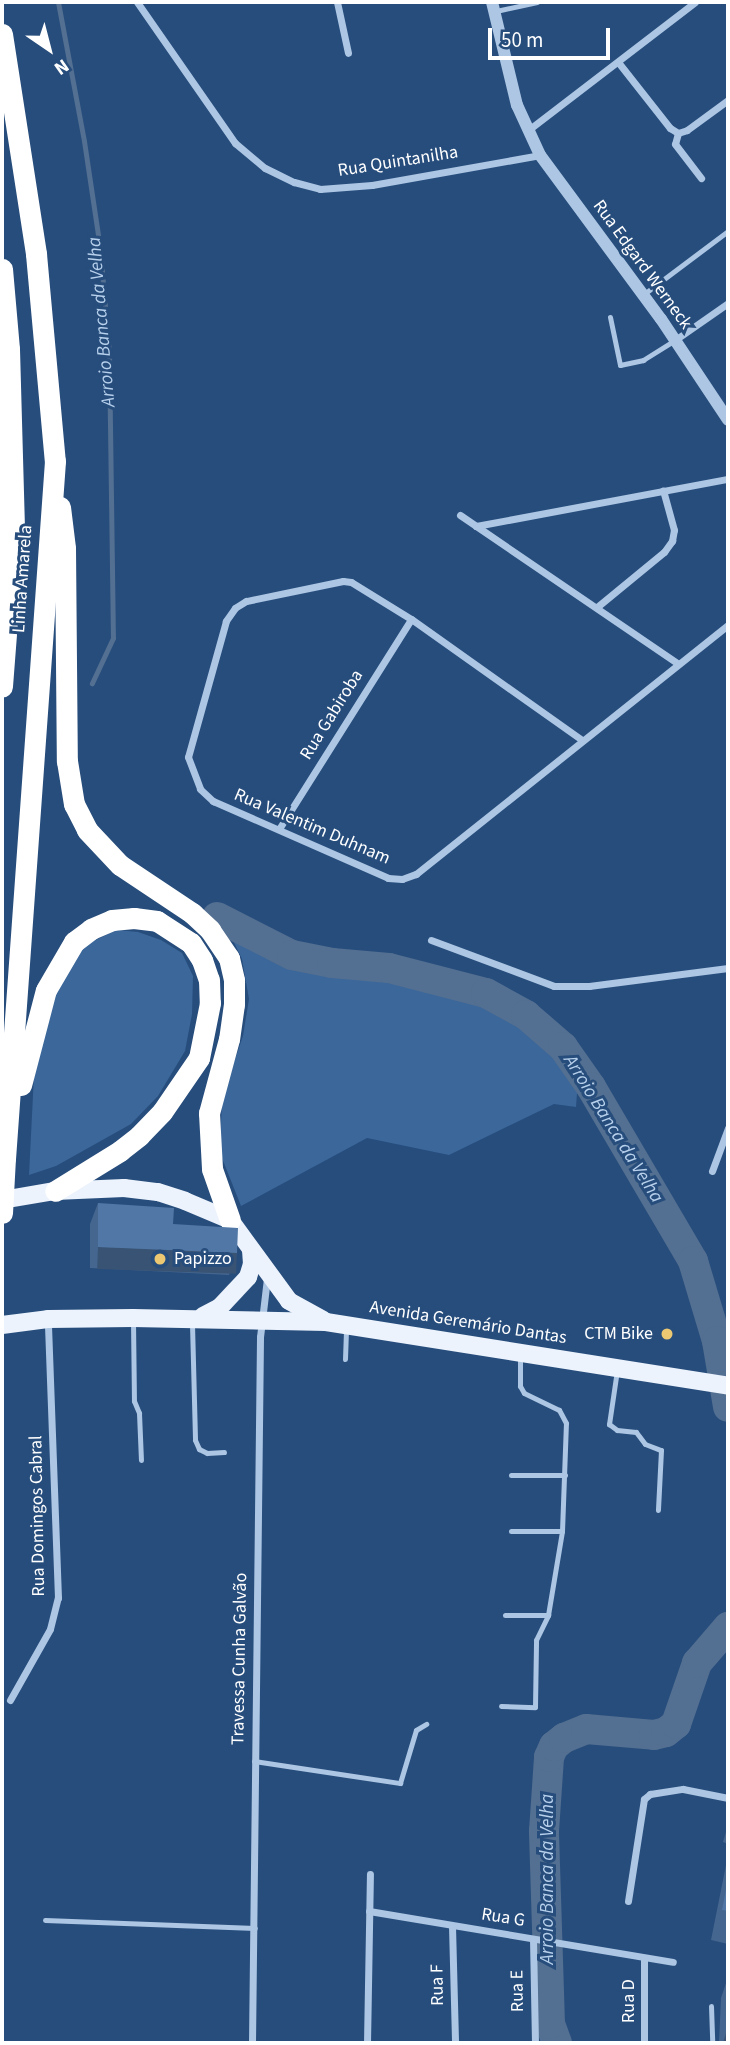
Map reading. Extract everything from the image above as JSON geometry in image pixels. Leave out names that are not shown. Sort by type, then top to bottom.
[{"type":"highway","name":"Linha Amarela","points":[[2,34],[36,254],[55,461],[2,1213]]},
{"type":"highway","name":"Linha Amarela","points":[[2,269],[9,349],[14,530],[2,687]]},
{"type":"highway","points":[[55,461],[65,548],[67,761],[72,794],[82,821],[102,848],[120,865],[192,913],[210,930],[229,958],[234,1004],[229,1039],[209,1113],[208,1141],[212,1169],[230,1220]]},
{"type":"highway","points":[[9,1132],[46,990],[74,942],[91,929],[112,920],[134,918],[157,921],[191,943],[202,960],[209,980],[209,1014],[199,1058],[162,1112],[139,1136],[55,1191]]},
{"type":"main road","points":[[2,1200],[55,1191],[124,1188],[158,1192],[230,1220]]},
{"type":"main road","name":"Avenida Geremário Dantas","points":[[230,1220],[267,1275],[289,1301],[326,1322]]},
{"type":"main road","points":[[196,1317],[220,1307],[242,1285],[252,1264],[251,1251]]},
{"type":"main road","name":"Avenida Geremário Dantas","points":[[2,1325],[48,1319],[196,1317],[326,1322],[421,1334],[520,1354],[728,1386]]},
{"type":"street","name":"Rua Quintanilha","points":[[137,2],[235,143],[265,167],[294,182],[320,189],[372,185],[540,155]]},
{"type":"street","points":[[337,2],[348,53]]},
{"type":"street","points":[[527,131],[695,2]]},
{"type":"street","name":"Rua Edgard Werneck","points":[[493,7],[517,105],[540,155],[643,294],[728,420]]},
{"type":"street","points":[[618,62],[670,128],[678,133]]},
{"type":"street","points":[[678,133],[687,130],[728,100]]},
{"type":"street","points":[[678,133],[675,144],[701,178]]},
{"type":"street","points":[[675,340],[728,303]]},
{"type":"street","points":[[476,526],[728,478]]},
{"type":"street","points":[[597,607],[664,552],[672,541],[674,530],[663,490]]},
{"type":"street","points":[[460,515],[677,663]]},
{"type":"street","name":"Rua Valentim Duhnam","points":[[582,740],[411,619],[351,582],[343,581],[246,601],[234,608],[226,621],[188,757],[200,789],[213,801],[388,878],[402,879],[416,874],[582,740],[677,663],[728,625]]},
{"type":"street","name":"Rua Gabiroba","points":[[279,829],[411,619]]},
{"type":"street","points":[[431,940],[554,986],[589,986],[728,968]]},
{"type":"street","points":[[712,1171],[728,1128]]},
{"type":"street","name":"Travessa Cunha Galvão","points":[[252,2043],[260,1351],[267,1275]]},
{"type":"street","name":"Rua Domingos Cabral","points":[[10,1700],[50,1629],[58,1598],[48,1319]]},
{"type":"street","points":[[628,1901],[644,1799],[650,1794],[683,1789],[728,1798]]},
{"type":"street","points":[[367,2043],[370,1874]]},
{"type":"street","name":"Rua G","points":[[369,1911],[673,1962]]},
{"type":"street","name":"Rua F","points":[[452,1926],[455,2043]]},
{"type":"street","name":"Rua E","points":[[533,1939],[535,2043]]},
{"type":"street","name":"Rua D","points":[[644,1958],[644,2043]]},
{"type":"lane","points":[[493,7],[537,2]]},
{"type":"lane","points":[[643,294],[728,231]]},
{"type":"lane","points":[[610,317],[620,365],[643,360],[675,340]]},
{"type":"lane","points":[[196,1317],[195,1440],[199,1449],[206,1453],[223,1452]]},
{"type":"lane","points":[[133,1318],[134,1401],[139,1413],[141,1460]]},
{"type":"lane","points":[[345,1359],[346,1325]]},
{"type":"lane","points":[[501,1706],[535,1707],[536,1640],[548,1615],[562,1531],[566,1423],[559,1410],[524,1393],[520,1378],[520,1354]]},
{"type":"lane","points":[[617,1367],[609,1424],[617,1430],[636,1432],[645,1444],[661,1450],[658,1510]]},
{"type":"lane","points":[[511,1475],[565,1475]]},
{"type":"lane","points":[[511,1531],[562,1531]]},
{"type":"lane","points":[[505,1615],[548,1615]]},
{"type":"lane","points":[[254,1761],[400,1783],[416,1730],[426,1724]]},
{"type":"lane","points":[[45,1920],[255,1928]]},
{"type":"lane","points":[[711,2006],[712,2043]]},
{"type":"shaded area","points":[[117,930],[138,932],[161,940],[182,953],[193,976],[192,1014],[185,1051],[158,1096],[131,1124],[56,1166],[29,1175],[34,1075],[55,993],[70,963],[89,943]]},
{"type":"shaded area","points":[[229,932],[500,999],[579,1065],[576,1107],[554,1104],[449,1155],[367,1138],[241,1206],[220,1153],[222,1097],[243,1036],[249,999],[242,959]]},
{"type":"building","points":[[98,1203],[174,1208],[173,1224],[238,1228],[237,1253],[98,1247]]},
{"type":"building","points":[[728,1879],[728,1911],[722,1910]]},
{"type":"waterway","name":"Arroio Banca da Velha","points":[[58,2],[84,141],[100,248],[109,354],[113,638],[92,683]]},
{"type":"waterway","name":"Arroio Banca da Velha","points":[[217,917],[292,955],[332,963],[389,968],[486,993],[526,1015],[563,1047],[591,1087],[693,1261],[717,1341],[728,1407]]},
{"type":"waterway","name":"Arroio Banca da Velha","points":[[557,2043],[550,2024],[544,1831],[549,1757],[554,1746],[564,1738],[586,1729],[654,1735],[666,1732],[676,1724],[697,1663],[728,1627]]},
{"type":"place","name":"Papizzo","points":[[160,1259]]},
{"type":"place","name":"CTM Bike","points":[[667,1334]]}]
